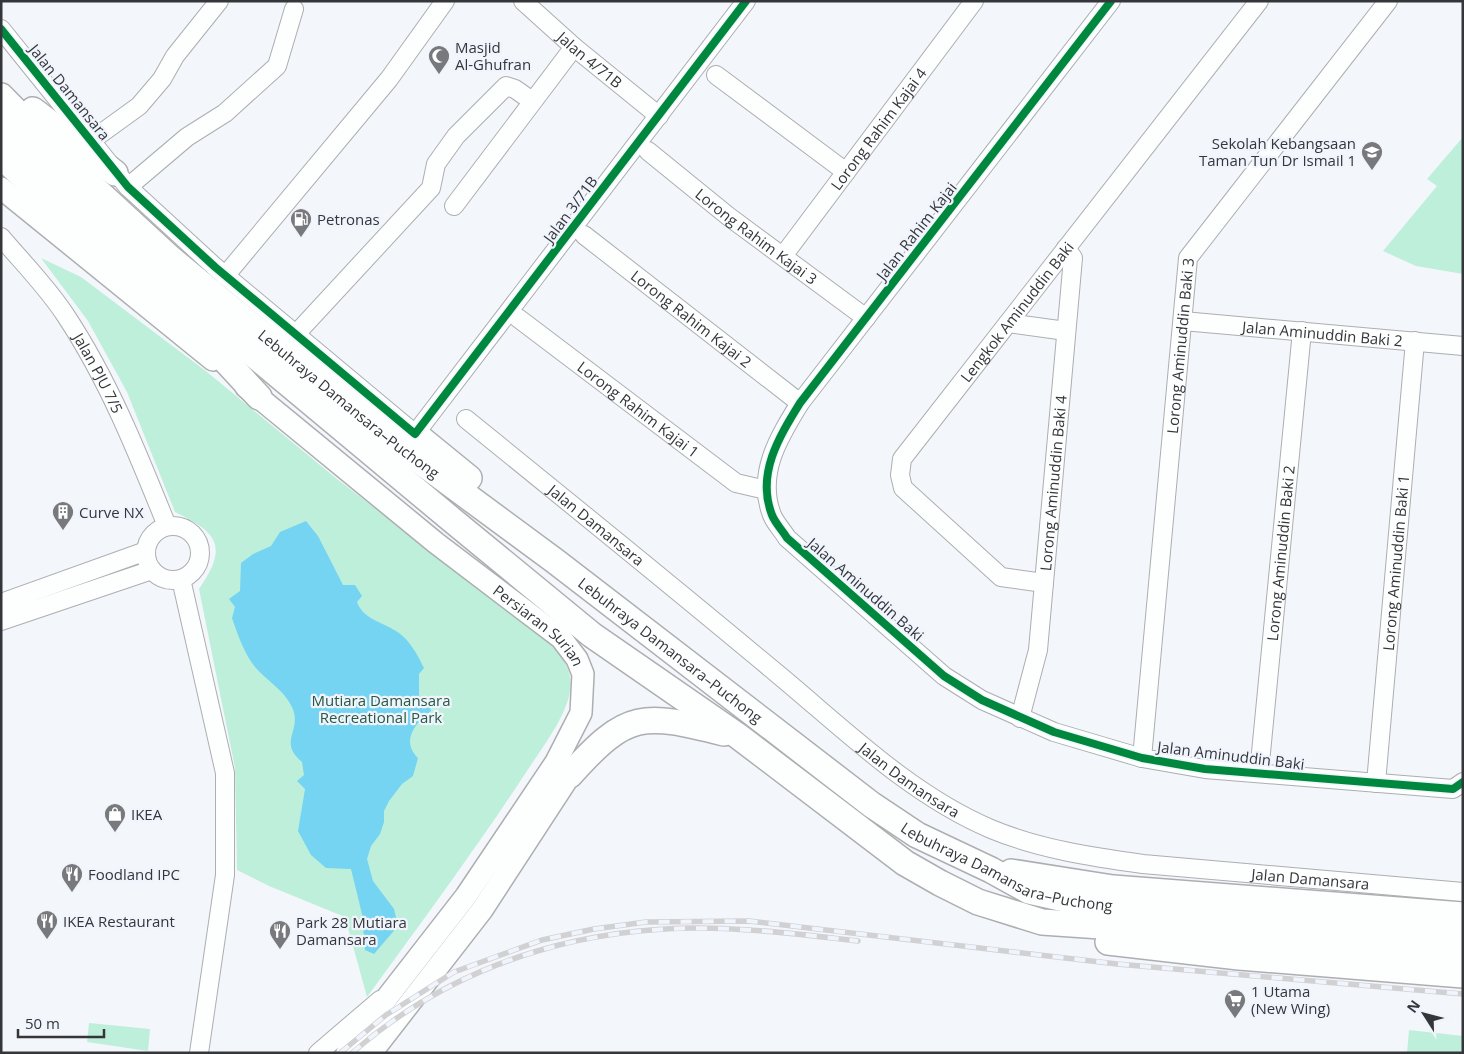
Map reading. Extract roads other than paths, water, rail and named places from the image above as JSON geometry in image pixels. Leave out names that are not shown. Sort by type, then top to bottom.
[{"type":"highway","points":[[1,90],[40,114],[109,164]]},
{"type":"highway","name":"Lebuhraya Damansara–Puchong","points":[[1,96],[69,165],[178,264],[391,440],[555,561],[872,805],[917,836],[991,870],[1029,891],[1069,900],[1240,930],[1463,956]]},
{"type":"highway","name":"Lebuhraya Damansara–Puchong","points":[[1,126],[200,310],[592,635],[738,736],[905,863],[978,902],[1042,922],[1174,931],[1240,930],[1463,936]]},
{"type":"highway","points":[[1,156],[259,397]]},
{"type":"highway","points":[[166,310],[266,387],[401,496],[452,520]]},
{"type":"highway","points":[[415,434],[532,531],[555,561]]},
{"type":"highway","points":[[570,775],[595,747],[610,735],[618,729],[641,721],[668,720],[738,736]]},
{"type":"highway","points":[[991,870],[1113,888],[1463,915]]},
{"type":"highway","points":[[1042,922],[1096,941],[1239,957],[1463,975]]},
{"type":"main road","points":[[1,188],[166,310]]},
{"type":"main road","name":"Persiaran Surian","points":[[259,397],[436,543],[561,638],[577,659],[582,674],[581,713],[556,762],[466,896],[388,995],[347,1053]]},
{"type":"main road","points":[[371,1053],[482,910],[570,775]]},
{"type":"street","points":[[219,1],[174,56],[162,79],[145,100],[109,129],[109,164],[187,137],[225,113],[277,66],[294,9]]},
{"type":"street","points":[[225,276],[389,79],[445,1]]},
{"type":"street","name":"Jalan 4/71B","points":[[523,1],[574,47],[659,116]]},
{"type":"street","name":"Jalan 3/71B","points":[[415,434],[746,1]]},
{"type":"street","name":"Jalan Rahim Kajai","points":[[766,490],[772,451],[800,403],[1111,1]]},
{"type":"street","name":"Lengkok Aminuddin Baki","points":[[1044,583],[1001,577],[903,488],[900,475],[902,459],[1259,1]]},
{"type":"street","name":"Lorong Aminuddin Baki 3","points":[[1142,758],[1188,258],[1388,1]]},
{"type":"street","name":"Lorong Rahim Kajai 4","points":[[782,256],[970,3]]},
{"type":"street","name":"Jalan Damansara","points":[[1,28],[109,164],[225,276],[415,434]]},
{"type":"street","points":[[454,206],[574,47]]},
{"type":"street","points":[[716,75],[846,172]]},
{"type":"street","points":[[296,334],[431,188],[436,164],[451,143],[499,92],[506,86],[515,88],[532,101]]},
{"type":"street","name":"Lorong Rahim Kajai 3","points":[[648,151],[782,256],[866,318]]},
{"type":"street","name":"Lorong Rahim Kajai 2","points":[[584,235],[800,403]]},
{"type":"street","name":"Jalan PJU 7/5","points":[[1,237],[65,315],[94,361],[136,448],[167,526]]},
{"type":"street","name":"Lorong Aminuddin Baki 4","points":[[1020,718],[1038,650],[1073,258],[1066,248]]},
{"type":"street","name":"Lorong Rahim Kajai 1","points":[[518,318],[736,483],[766,490]]},
{"type":"street","name":"Jalan Aminuddin Baki 2","points":[[1183,321],[1463,346]]},
{"type":"street","points":[[1008,323],[1066,331]]},
{"type":"street","name":"Lorong Aminuddin Baki 2","points":[[1259,773],[1302,332]]},
{"type":"street","name":"Lorong Aminuddin Baki 1","points":[[1376,783],[1416,341]]},
{"type":"street","name":"Jalan Damansara","points":[[466,419],[774,671],[856,742],[911,782],[990,828],[1029,842],[1090,857],[1143,864],[1463,892]]},
{"type":"street","name":"Jalan Aminuddin Baki","points":[[766,490],[773,516],[787,538],[944,676],[982,700],[1020,718],[1054,732],[1142,758],[1205,768],[1453,789],[1463,782]]},
{"type":"street","points":[[167,526],[185,528],[198,541],[201,550],[196,568],[181,579],[165,579],[152,570],[146,551],[152,535],[167,526]]},
{"type":"street","points":[[1,603],[146,551]]},
{"type":"street","points":[[1,621],[152,570]]},
{"type":"street","points":[[181,579],[226,773],[225,875],[199,1050]]},
{"type":"street","name":"Persiaran Surian","points":[[318,1053],[372,1005],[388,995]]},
{"type":"water","points":[[306,521],[318,536],[343,585],[355,585],[362,596],[357,602],[360,608],[374,620],[396,631],[413,648],[424,668],[419,674],[419,696],[429,704],[431,711],[416,726],[410,739],[410,745],[418,758],[413,776],[402,784],[389,801],[384,811],[384,822],[380,834],[371,846],[367,859],[373,881],[394,909],[398,926],[374,954],[365,950],[362,914],[351,869],[326,868],[311,855],[298,831],[305,789],[297,781],[304,775],[302,762],[291,748],[295,715],[289,701],[255,667],[248,656],[232,618],[235,607],[229,599],[240,591],[241,563],[253,554],[271,546],[280,532]]},
{"type":"railway","points":[[340,1053],[386,1015],[454,972],[542,940],[594,929],[646,922],[749,921],[1117,964],[1463,994]]},
{"type":"railway","points":[[352,1053],[395,1019],[440,991],[488,969],[537,951],[588,939],[641,931],[695,928],[763,931],[858,941]]},
{"type":"place","name":"Masjid Al-Ghufran","points":[[439,75]]},
{"type":"place","name":"Sekolah Kebangsaan Taman Tun Dr Ismail 1","points":[[1372,171]]},
{"type":"place","name":"Petronas","points":[[301,238]]},
{"type":"place","name":"Curve NX","points":[[63,531]]},
{"type":"place","name":"IKEA","points":[[115,833]]},
{"type":"place","name":"Foodland IPC","points":[[72,893]]},
{"type":"place","name":"IKEA Restaurant","points":[[47,940]]},
{"type":"place","name":"Park 28 Mutiara Damansara","points":[[280,950]]},
{"type":"place","name":"1 Utama (New Wing)","points":[[1235,1019]]},
{"type":"park label","name":"Mutiara Damansara Recreational Park","points":[[381,708]]}]
